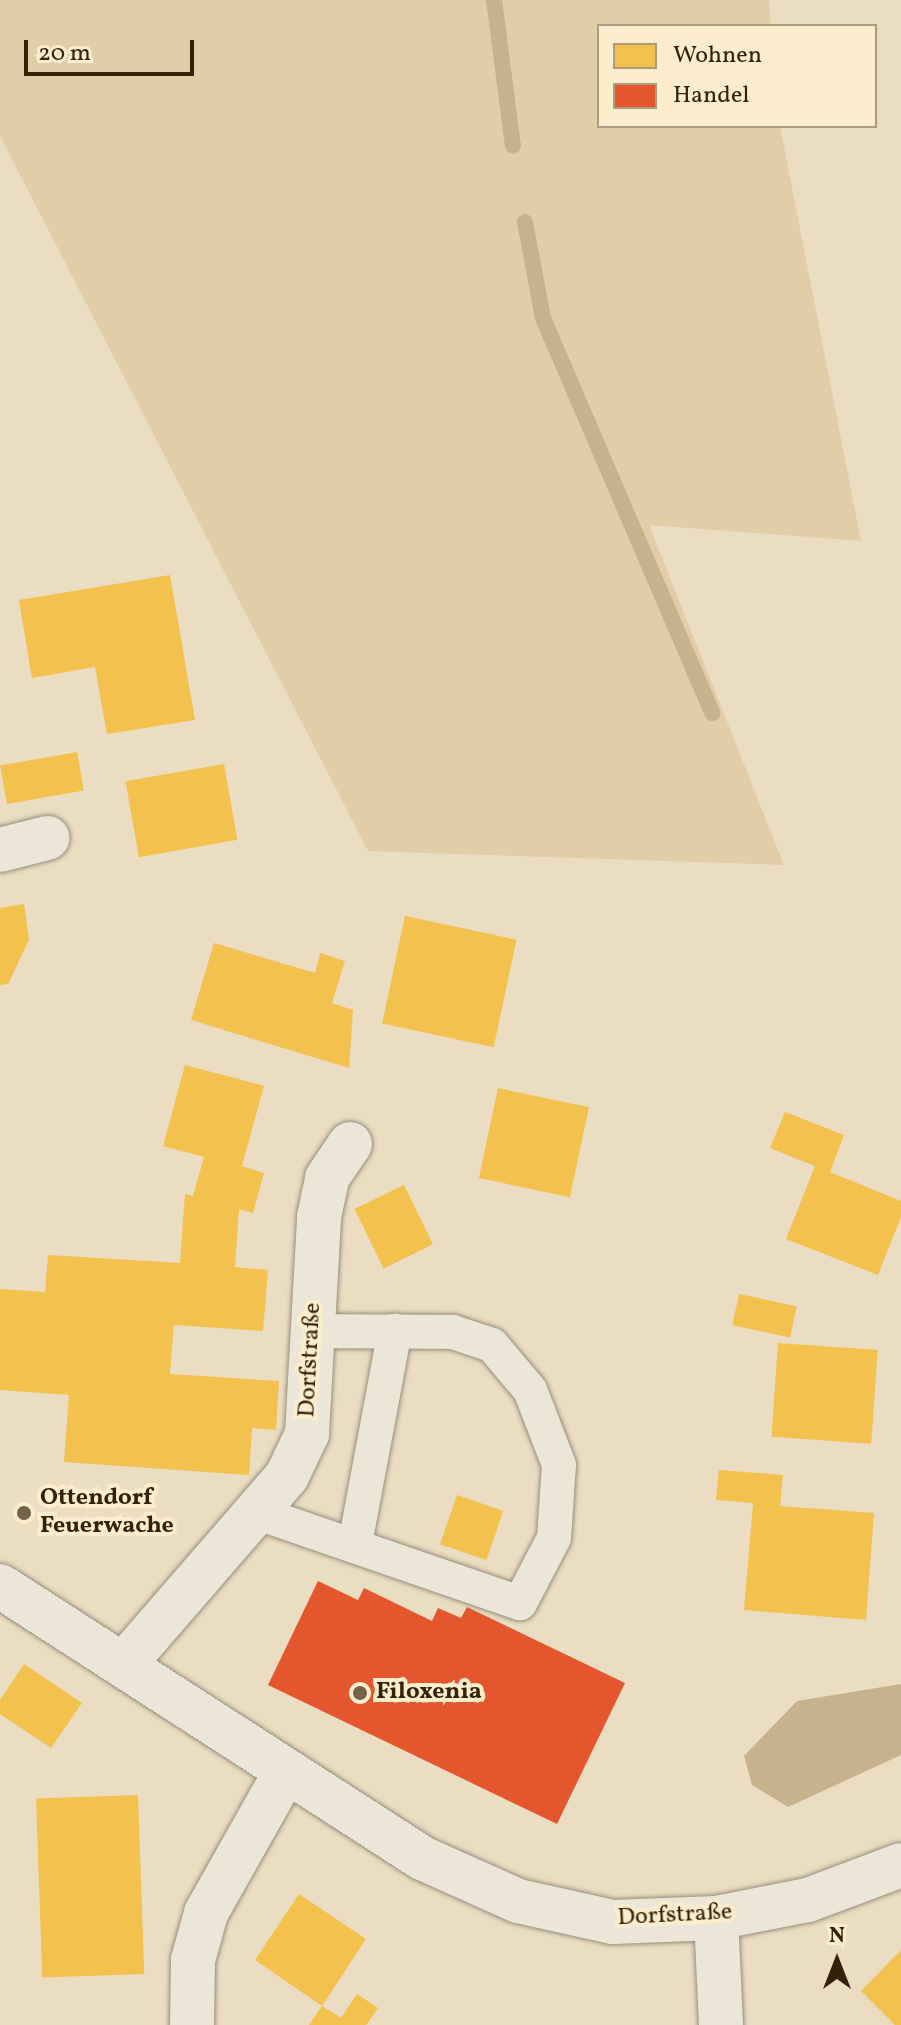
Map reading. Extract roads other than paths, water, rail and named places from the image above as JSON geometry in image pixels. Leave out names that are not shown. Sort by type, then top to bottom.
[{"type":"street","points":[[0,850],[47,838]]},
{"type":"street","name":"Dorfstraße","points":[[125,1663],[287,1476],[307,1434],[319,1217],[327,1178],[350,1144]]},
{"type":"street","name":"Dorfstraße","points":[[0,1586],[125,1663],[285,1773],[422,1858],[518,1901],[613,1922],[716,1918],[808,1900],[901,1865]]},
{"type":"street","points":[[192,2025],[193,1960],[206,1913],[285,1773]]},
{"type":"street","points":[[716,1918],[721,2025]]},
{"type":"lane","points":[[255,1512],[520,1603],[554,1538],[559,1465],[530,1390],[492,1345],[453,1332],[312,1331]]},
{"type":"lane","points":[[355,1544],[395,1331]]},
{"type":"waterway","points":[[494,0],[513,146]]},
{"type":"waterway","points":[[525,222],[543,318],[712,713]]},
{"type":"place","name":"Ottendorf Feuerwache","points":[[24,1513]]},
{"type":"place","name":"Filoxenia","points":[[360,1693]]}]
